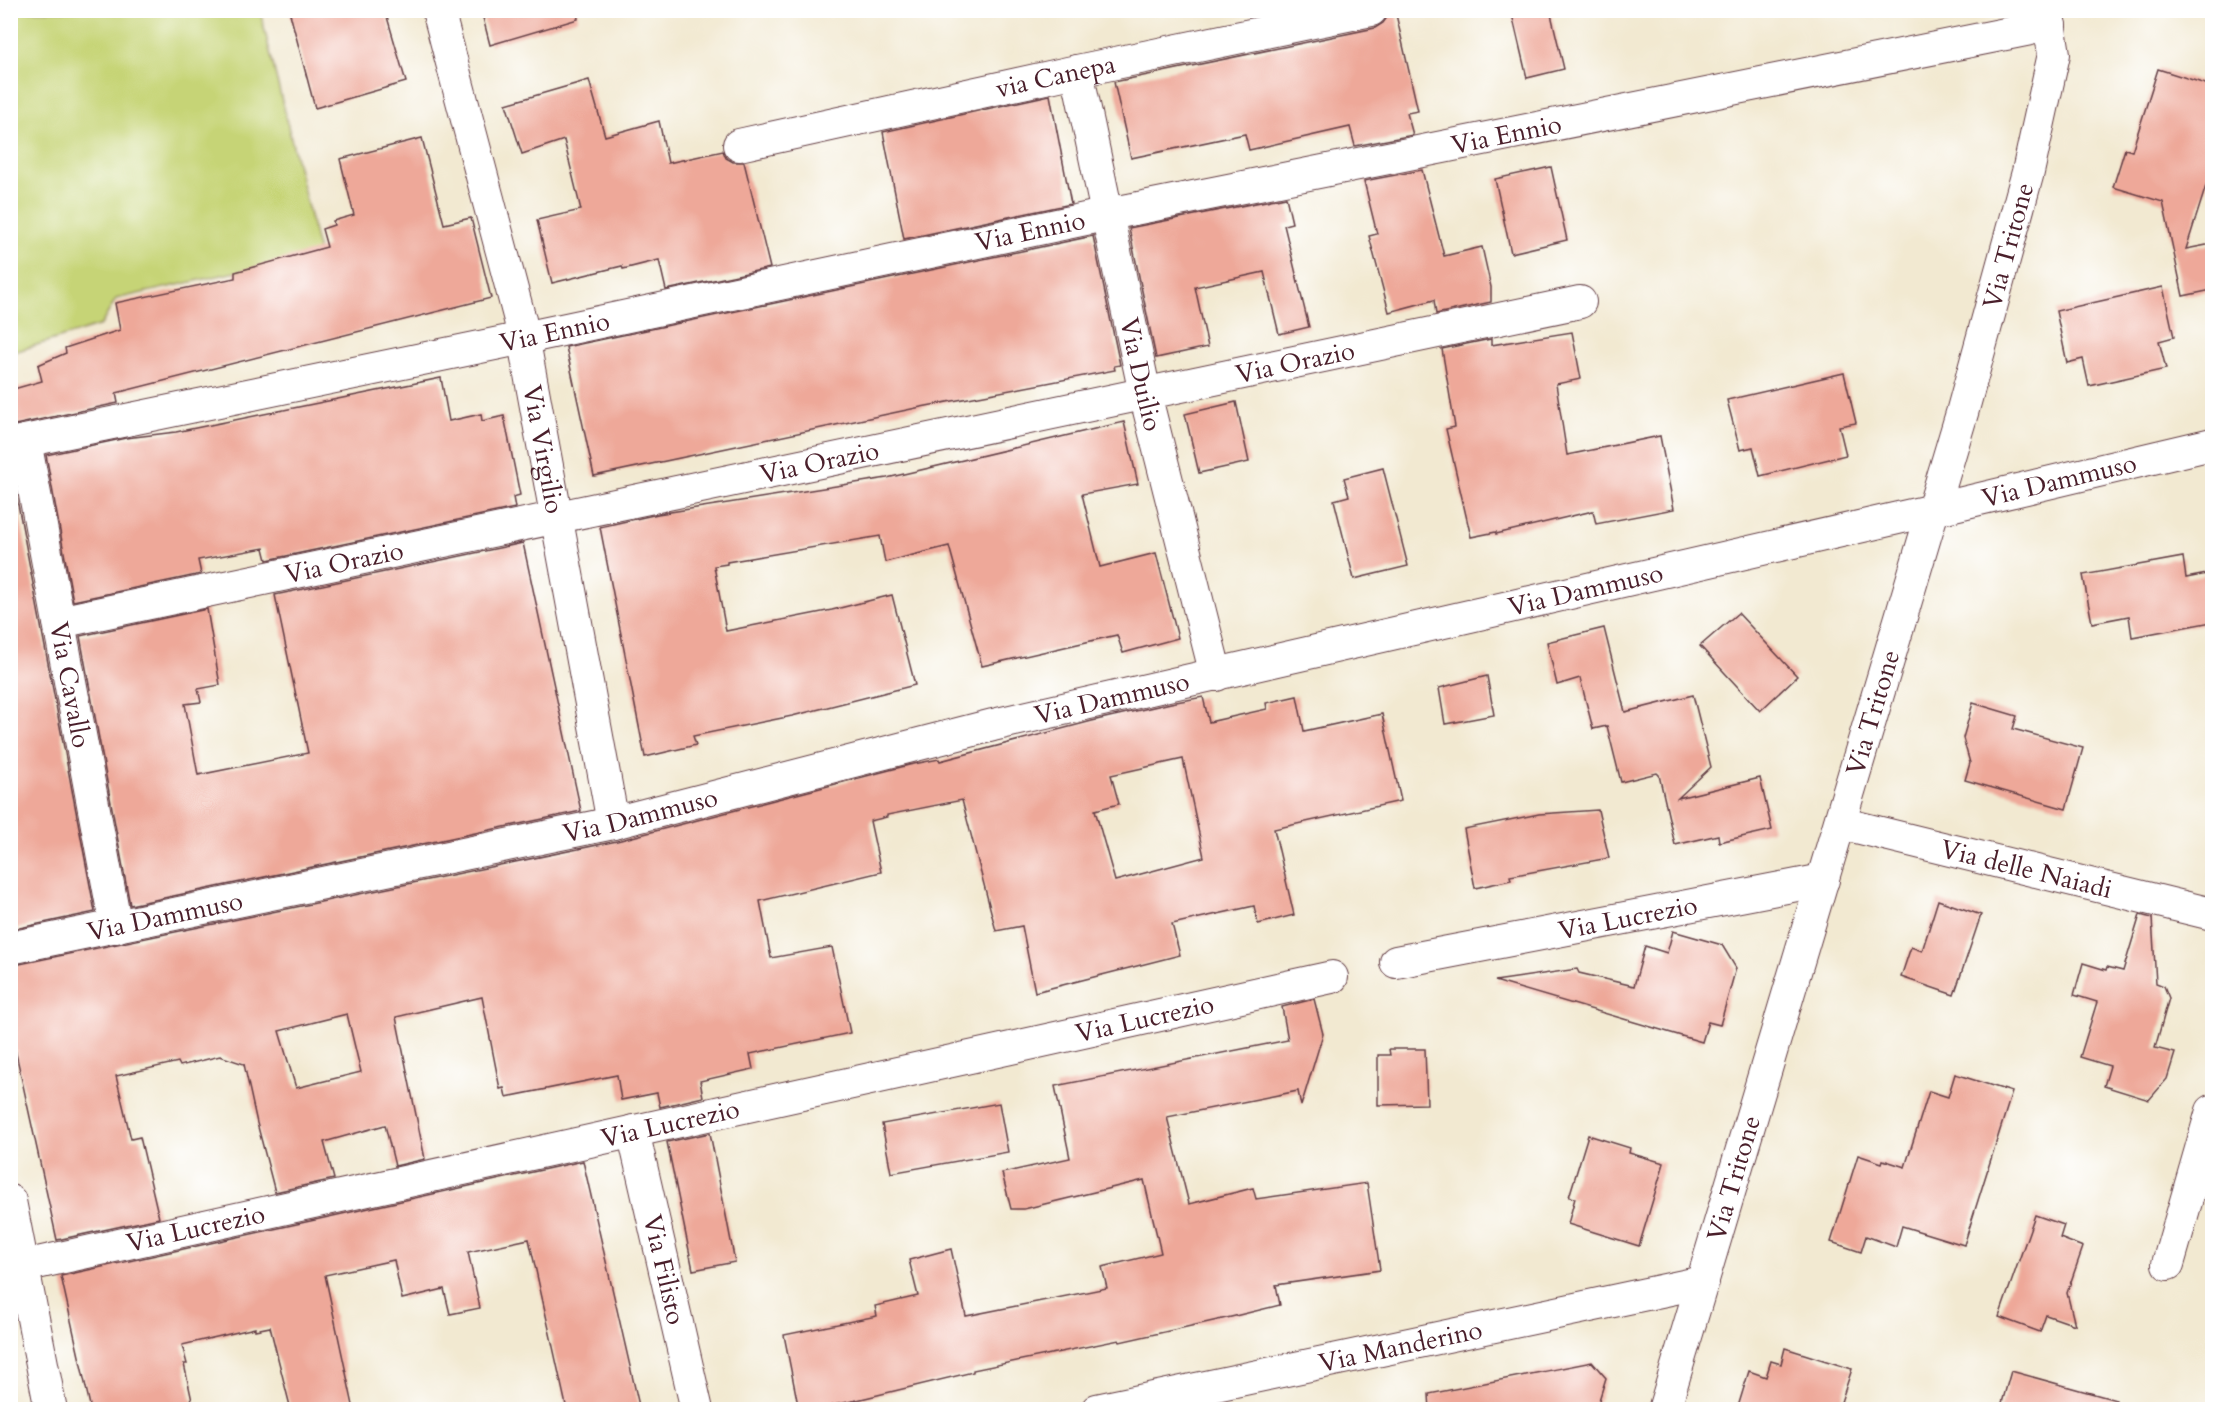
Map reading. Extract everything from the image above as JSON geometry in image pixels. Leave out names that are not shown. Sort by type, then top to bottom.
[{"type":"street","name":"Via Virgilio","points":[[438,10],[524,338],[555,518],[613,823]]},
{"type":"street","name":"via Canepa","points":[[740,145],[1077,71],[1371,10]]},
{"type":"street","name":"Via Ennio","points":[[18,442],[2049,18]]},
{"type":"street","name":"Via Tritone","points":[[1664,1410],[1933,510],[2028,172],[2054,54],[2049,18]]},
{"type":"street","name":"Via Duilio","points":[[1077,71],[1109,214],[1145,394],[1216,675]]},
{"type":"street","name":"Via Orazio","points":[[59,622],[1580,302]]},
{"type":"street","name":"Via Cavallo","points":[[18,442],[59,622],[116,927]]},
{"type":"street","name":"Via Dammuso","points":[[10,948],[613,823],[993,725],[2212,444]]},
{"type":"street","name":"Via delle Naiadi","points":[[1840,823],[2212,914]]},
{"type":"street","name":"Via Lucrezio","points":[[1396,962],[1823,880]]},
{"type":"street","name":"Via Lucrezio","points":[[17,1267],[1332,977]]},
{"type":"street","points":[[2168,1264],[2212,1111]]},
{"type":"street","name":"Via Filisto","points":[[633,1131],[697,1410]]},
{"type":"street","points":[[10,1201],[17,1267],[51,1410]]},
{"type":"street","name":"Via Manderino","points":[[1097,1410],[1703,1282]]},
{"type":"green space","points":[[11,11],[260,11],[319,253],[116,299],[101,325],[11,353]]},
{"type":"building","points":[[289,10],[385,10],[406,82],[315,108]]},
{"type":"building","points":[[481,10],[577,10],[578,19],[490,45]]},
{"type":"building","points":[[1388,10],[1395,10],[1418,111],[1407,113],[1413,135],[1355,146],[1350,127],[1249,150],[1245,134],[1131,158],[1114,82],[1375,28],[1383,23],[1388,16]]},
{"type":"building","points":[[1511,10],[1550,10],[1564,69],[1527,78]]},
{"type":"building","points":[[2158,69],[2212,86],[2212,167],[2186,249],[2212,244],[2212,290],[2183,296],[2163,202],[2113,187],[2125,149],[2132,151]]},
{"type":"building","points":[[589,80],[605,136],[659,121],[668,163],[723,151],[726,158],[733,162],[744,162],[770,268],[666,290],[659,260],[623,269],[622,266],[552,283],[537,220],[581,210],[564,140],[522,154],[506,104]]},
{"type":"building","points":[[1050,95],[1071,204],[904,239],[883,132]]},
{"type":"building","points":[[422,138],[444,224],[471,218],[491,298],[116,393],[118,403],[10,426],[10,390],[42,381],[38,365],[66,353],[65,348],[120,330],[115,303],[235,278],[235,272],[327,247],[322,229],[334,225],[333,221],[354,215],[340,159]]},
{"type":"building","points":[[1551,167],[1567,240],[1511,253],[1495,179]]},
{"type":"building","points":[[1422,170],[1444,256],[1482,247],[1491,287],[1491,302],[1436,314],[1434,300],[1389,312],[1369,236],[1377,234],[1364,181]]},
{"type":"building","points":[[1286,197],[1292,223],[1284,225],[1309,327],[1279,334],[1264,272],[1195,287],[1208,347],[1156,358],[1129,228]]},
{"type":"building","points":[[1093,236],[1120,365],[1114,366],[1115,370],[921,407],[594,476],[566,347]]},
{"type":"building","points":[[2163,287],[2174,337],[2159,341],[2166,369],[2089,386],[2083,359],[2067,363],[2056,311]]},
{"type":"building","points":[[1572,332],[1581,379],[1556,384],[1567,455],[1660,436],[1674,509],[1596,524],[1593,511],[1496,534],[1496,532],[1471,537],[1446,429],[1455,427],[1442,349],[1491,339],[1491,345]]},
{"type":"building","points":[[1844,373],[1856,423],[1839,426],[1846,455],[1760,476],[1753,447],[1740,450],[1727,400]]},
{"type":"building","points":[[441,378],[449,421],[481,414],[482,421],[504,416],[520,495],[513,497],[515,508],[267,560],[264,548],[198,560],[201,574],[73,601],[46,455],[126,438],[176,432]]},
{"type":"building","points":[[1236,402],[1249,462],[1199,473],[1185,414]]},
{"type":"building","points":[[1124,422],[1138,484],[1082,494],[1100,567],[1156,553],[1178,638],[1123,653],[1117,635],[982,666],[949,546],[885,562],[880,536],[727,562],[727,564],[714,566],[726,631],[832,610],[892,595],[915,685],[792,716],[693,736],[696,745],[645,757],[600,527],[658,514],[887,478]]},
{"type":"building","points":[[10,462],[95,912],[10,930]]},
{"type":"building","points":[[1383,468],[1408,566],[1354,579],[1334,500],[1349,496],[1344,478]]},
{"type":"building","points":[[523,543],[581,811],[130,905],[80,636],[207,609],[220,685],[198,689],[201,702],[185,704],[198,775],[308,753],[275,595]]},
{"type":"building","points":[[2183,557],[2186,578],[2212,573],[2212,622],[2132,637],[2129,616],[2092,623],[2083,575]]},
{"type":"building","points":[[1738,613],[1797,676],[1760,711],[1700,646]]},
{"type":"building","points":[[1604,628],[1625,712],[1693,695],[1711,767],[1678,798],[1760,778],[1772,830],[1719,842],[1718,835],[1675,845],[1659,775],[1657,773],[1621,782],[1607,726],[1593,729],[1580,678],[1557,685],[1547,642]]},
{"type":"building","points":[[1487,676],[1494,715],[1445,724],[1439,688]]},
{"type":"building","points":[[1297,696],[1304,731],[1382,714],[1401,801],[1274,829],[1294,915],[1258,924],[1254,906],[1172,924],[1180,955],[1035,992],[1022,926],[996,931],[962,800],[887,815],[887,817],[870,821],[881,872],[760,901],[771,958],[832,947],[850,1033],[750,1054],[753,1069],[700,1081],[703,1097],[660,1107],[657,1093],[621,1100],[617,1075],[506,1097],[504,1088],[500,1089],[482,997],[396,1017],[425,1159],[395,1166],[385,1125],[324,1142],[334,1179],[275,1192],[244,1064],[220,1056],[180,1066],[178,1062],[116,1076],[131,1139],[140,1137],[159,1218],[57,1240],[10,1026],[10,966],[617,841],[909,765],[939,759],[940,761],[1171,703],[1203,697],[1209,722],[1267,709],[1266,703]],"holes":[[[1183,759],[1204,857],[1115,881],[1095,810],[1119,804],[1111,775]],[[347,1014],[361,1072],[296,1088],[279,1031]]]},
{"type":"building","points":[[1973,703],[2017,716],[2013,729],[2083,748],[2066,809],[1965,780],[1970,763],[1963,738]]},
{"type":"building","points":[[1598,810],[1609,858],[1510,876],[1511,880],[1475,888],[1464,829],[1539,814]]},
{"type":"building","points":[[1938,900],[1981,915],[1954,995],[1901,977],[1911,947],[1922,951]]},
{"type":"building","points":[[2140,915],[2152,918],[2156,983],[2164,986],[2169,998],[2155,1048],[2175,1053],[2167,1079],[2149,1100],[2104,1086],[2110,1066],[2080,1057],[2097,1002],[2074,995],[2083,963],[2106,970],[2107,967],[2123,971]]},
{"type":"building","points":[[1673,931],[1722,945],[1736,968],[1720,1025],[1708,1022],[1702,1042],[1495,981],[1577,969],[1579,973],[1634,986],[1645,946],[1667,953]]},
{"type":"building","points":[[1314,999],[1323,1034],[1301,1106],[1298,1091],[1167,1117],[1189,1204],[1253,1188],[1256,1199],[1367,1183],[1380,1270],[1276,1285],[1280,1305],[1231,1317],[1120,1342],[1119,1340],[973,1370],[973,1372],[811,1410],[799,1410],[784,1335],[877,1316],[875,1306],[918,1296],[909,1260],[951,1249],[966,1316],[1107,1288],[1102,1267],[1161,1253],[1144,1180],[1024,1209],[1011,1209],[1002,1173],[1070,1158],[1055,1086],[1288,1040],[1282,1007]]},
{"type":"building","points":[[1389,1049],[1425,1049],[1427,1104],[1378,1105],[1378,1055],[1390,1055]]},
{"type":"building","points":[[1955,1074],[2012,1092],[1964,1245],[1902,1226],[1896,1247],[1866,1236],[1861,1252],[1831,1242],[1858,1155],[1882,1163],[1883,1160],[1905,1167],[1929,1091],[1948,1097]]},
{"type":"building","points":[[999,1103],[1008,1152],[891,1173],[882,1124]]},
{"type":"building","points":[[710,1133],[735,1262],[693,1270],[667,1142]]},
{"type":"building","points":[[1588,1135],[1630,1148],[1629,1153],[1664,1163],[1639,1246],[1568,1224],[1575,1198],[1569,1197]]},
{"type":"building","points":[[583,1161],[640,1410],[567,1410],[529,1239],[468,1252],[480,1308],[450,1314],[444,1289],[402,1299],[394,1260],[325,1275],[354,1410],[291,1410],[270,1327],[255,1330],[255,1328],[182,1345],[194,1410],[91,1410],[61,1276]]},
{"type":"building","points":[[2035,1215],[2064,1225],[2060,1238],[2083,1247],[2067,1293],[2075,1325],[2046,1315],[2040,1332],[1999,1317]]},
{"type":"building","points":[[1785,1348],[1852,1369],[1841,1402],[1847,1404],[1847,1410],[1737,1410],[1749,1371],[1766,1377],[1771,1361],[1781,1364]]},
{"type":"building","points":[[1592,1362],[1606,1378],[1596,1410],[1430,1410],[1429,1394]]},
{"type":"building","points":[[2011,1371],[2116,1400],[2115,1410],[2000,1410]]}]
